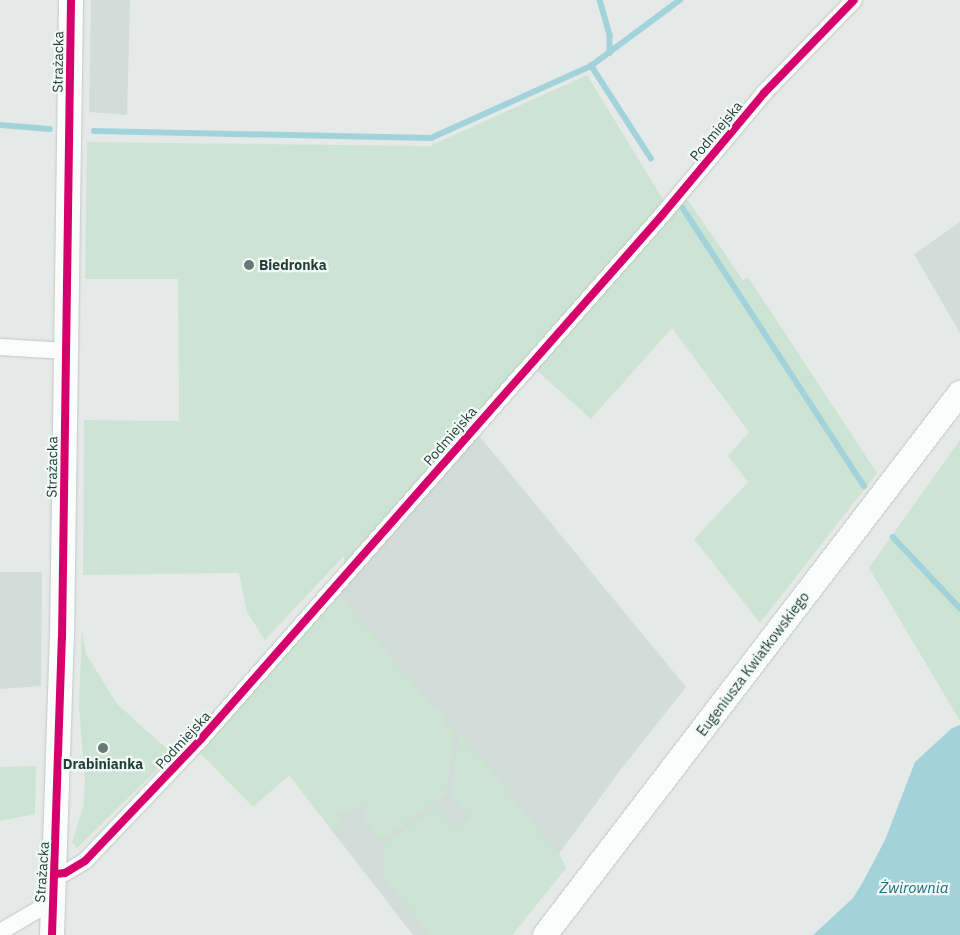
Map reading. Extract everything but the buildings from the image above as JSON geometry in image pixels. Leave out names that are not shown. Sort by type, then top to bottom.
[{"type":"street","name":"Strażacka","points":[[52,935],[55,874],[66,351],[71,0]]},
{"type":"street","name":"Podmiejska","points":[[55,874],[65,873],[85,862],[201,739],[663,214],[764,93],[854,0]]},
{"type":"street","points":[[0,347],[66,351]]},
{"type":"street","name":"Eugeniusza Kwiatkowskiego","points":[[545,935],[960,393]]},
{"type":"street","points":[[0,932],[53,901]]},
{"type":"shaded area","points":[[91,0],[130,0],[127,115],[89,112]]},
{"type":"shaded area","points":[[960,222],[960,333],[914,254]]},
{"type":"shaded area","points":[[476,432],[686,687],[618,773],[559,854],[566,868],[512,935],[413,935],[289,775],[253,807],[337,592]]},
{"type":"shaded area","points":[[0,572],[42,572],[41,686],[0,689]]},
{"type":"green space","points":[[587,75],[664,201],[343,569],[344,556],[265,640],[247,612],[239,573],[83,575],[84,420],[179,421],[178,279],[85,279],[87,142],[430,146]]},
{"type":"green space","points":[[685,196],[743,280],[748,277],[877,473],[760,623],[694,539],[748,482],[728,456],[749,432],[672,328],[591,419],[533,367]]},
{"type":"green space","points":[[960,440],[960,721],[869,568]]},
{"type":"green space","points":[[337,592],[432,706],[437,707],[445,717],[442,727],[454,728],[446,794],[381,840],[366,821],[364,806],[337,813],[341,828],[330,828],[289,775],[253,807],[198,751]]},
{"type":"green space","points":[[82,630],[86,654],[117,704],[173,754],[77,848],[72,842],[83,808],[85,784],[79,705]]},
{"type":"green space","points":[[459,732],[559,854],[566,868],[512,935],[429,935],[383,876],[384,844],[437,807],[455,829],[470,818],[451,792]]},
{"type":"green space","points":[[36,766],[35,814],[0,821],[0,767]]},
{"type":"water","name":"Żwirownia","points":[[960,725],[960,935],[813,935],[853,898],[864,880],[885,840],[915,762],[952,728]]},
{"type":"waterway","points":[[600,0],[610,36],[610,53]]},
{"type":"waterway","points":[[651,159],[591,66],[680,0]]},
{"type":"waterway","points":[[94,131],[431,138],[591,66]]},
{"type":"waterway","points":[[0,125],[50,129]]},
{"type":"waterway","points":[[683,208],[864,486]]},
{"type":"waterway","points":[[893,537],[960,608]]},
{"type":"cycle path","points":[[52,935],[62,638],[71,0]]},
{"type":"cycle path","points":[[55,874],[65,873],[85,861],[201,739],[663,214],[764,93],[854,0]]},
{"type":"place","name":"Biedronka","points":[[249,265]]},
{"type":"place","name":"Drabinianka","points":[[103,748]]}]
